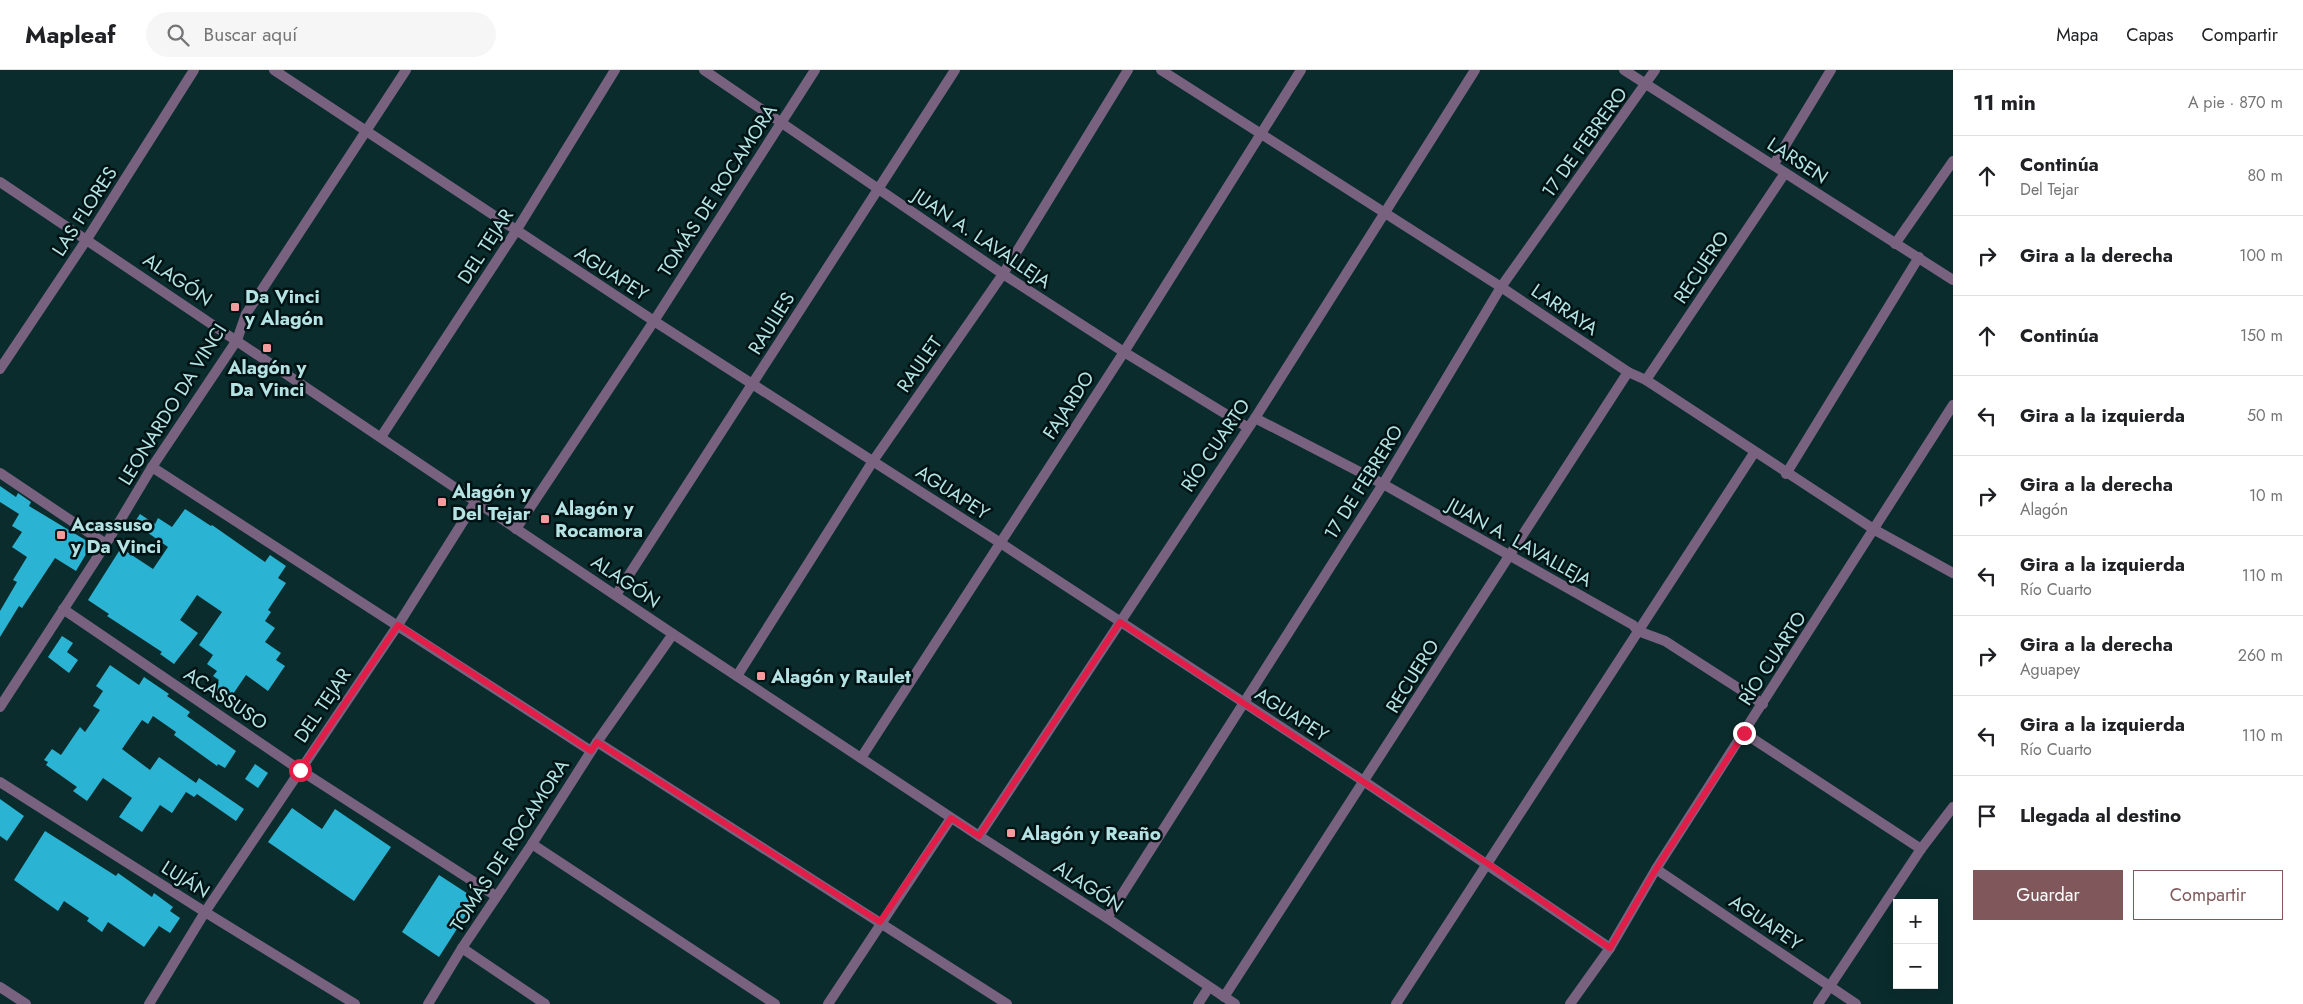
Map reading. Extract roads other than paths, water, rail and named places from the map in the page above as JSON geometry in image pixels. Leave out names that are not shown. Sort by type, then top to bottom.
[{"type":"street","name":"LAS FLORES","points":[[0,369],[87,239],[194,70]]},
{"type":"street","name":"AGUAPEY","points":[[274,70],[654,322],[1000,542],[1487,863],[1610,948]]},
{"type":"street","name":"LEONARDO DA VINCI","points":[[0,707],[106,544],[152,467],[237,340],[246,314],[406,70]]},
{"type":"street","name":"DEL TEJAR","points":[[380,437],[516,231],[615,70]]},
{"type":"street","name":"JUAN A. LAVALLEJA","points":[[704,70],[782,121],[876,189],[1003,274],[1124,352],[1247,427]]},
{"type":"street","name":"TOMÁS DE ROCAMORA","points":[[516,529],[654,322],[814,70]]},
{"type":"street","name":"RAULIES","points":[[616,595],[754,384],[876,189],[955,70]]},
{"type":"street","name":"RAULET","points":[[737,676],[874,462],[1003,274],[1128,70]]},
{"type":"street","name":"LARRAYA","points":[[1161,70],[1501,287],[1628,372],[1646,380],[1786,474],[1875,530],[1953,572]]},
{"type":"street","name":"FAJARDO","points":[[861,758],[1124,352],[1301,70]]},
{"type":"street","name":"RÍO CUARTO","points":[[979,836],[1247,427],[1255,418],[1475,70]]},
{"type":"street","name":"LARSEN","points":[[1624,70],[1953,280]]},
{"type":"street","name":"17 DE FEBRERO","points":[[1107,918],[1383,484],[1501,287],[1655,70]]},
{"type":"street","points":[[1774,164],[1831,70]]},
{"type":"street","points":[[1895,244],[1953,161]]},
{"type":"street","name":"RECUERO","points":[[1646,380],[1785,173]]},
{"type":"street","name":"ALAGÓN","points":[[0,182],[673,634],[1235,1004]]},
{"type":"street","points":[[1786,474],[1918,257]]},
{"type":"street","name":"RECUERO","points":[[1224,997],[1365,782],[1508,556],[1628,372]]},
{"type":"street","name":"RÍO CUARTO","points":[[1570,1004],[1610,948],[1656,869],[1875,530],[1953,405]]},
{"type":"street","name":"JUAN A. LAVALLEJA","points":[[1255,418],[1383,484],[1633,625],[1638,631],[1665,641],[1763,704]]},
{"type":"street","points":[[1396,1004],[1754,453]]},
{"type":"street","points":[[152,467],[398,625],[880,922],[1007,1004]]},
{"type":"street","points":[[0,473],[106,544]]},
{"type":"street","name":"DEL TEJAR","points":[[149,1004],[206,912],[398,625],[476,501]]},
{"type":"street","name":"ACASSUSO","points":[[63,609],[300,770],[496,896]]},
{"type":"street","name":"TOMÁS DE ROCAMORA","points":[[428,1004],[462,948],[594,747],[673,634]]},
{"type":"street","points":[[1744,733],[1921,849]]},
{"type":"street","name":"LUJÁN","points":[[0,782],[355,1004]]},
{"type":"street","points":[[1818,1004],[1921,849],[1953,807]]},
{"type":"street","points":[[828,1004],[880,922],[951,818]]},
{"type":"street","points":[[532,844],[775,1004]]},
{"type":"street","name":"AGUAPEY","points":[[1656,869],[1856,1004]]},
{"type":"street","points":[[462,948],[545,1004]]},
{"type":"street","points":[[0,987],[26,1004]]},
{"type":"street","points":[[1198,1004],[1209,987]]},
{"type":"place","name":"Da Vinci y Alagón","points":[[235,307]]},
{"type":"place","name":"Alagón y Da Vinci","points":[[267,348]]},
{"type":"place","name":"Alagón y Del Tejar","points":[[442,502]]},
{"type":"place","name":"Alagón y Rocamora","points":[[545,519]]},
{"type":"place","name":"Acassuso y Da Vinci","points":[[61,535]]},
{"type":"place","name":"Alagón y Raulet","points":[[761,676]]},
{"type":"place","name":"Alagón y Reaño","points":[[1011,833]]}]
